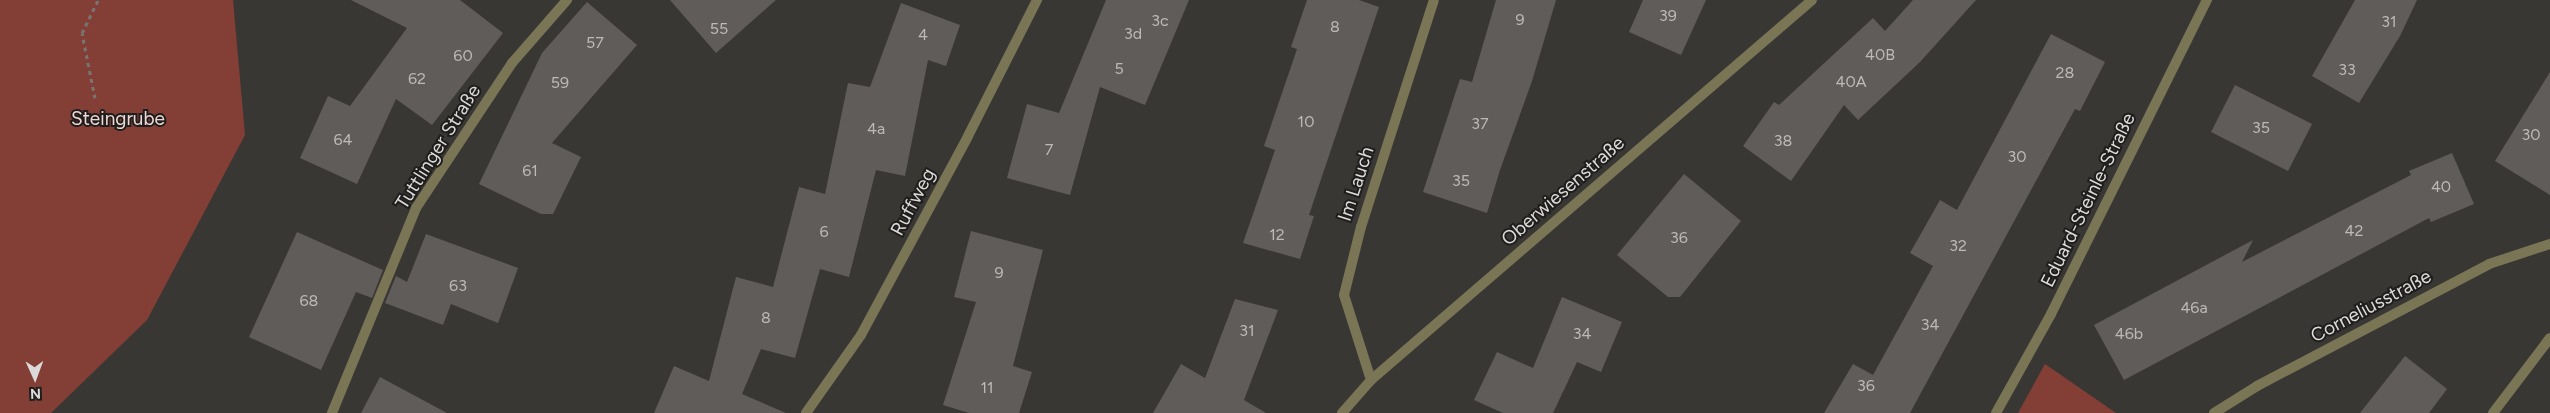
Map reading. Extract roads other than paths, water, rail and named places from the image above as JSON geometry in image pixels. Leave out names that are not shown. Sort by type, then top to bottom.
[{"type":"street","name":"Tuttlinger Straße","points":[[332,413],[416,208],[512,63],[567,0]]},
{"type":"street","name":"Ruffweg","points":[[806,413],[861,335],[968,136],[1037,0]]},
{"type":"street","name":"Im Lauch","points":[[1371,380],[1344,295],[1360,227],[1434,0]]},
{"type":"street","name":"Oberwiesenstraße","points":[[1342,413],[1371,380],[1812,0]]},
{"type":"street","name":"Eduard-Steinle-Straße","points":[[1996,413],[2051,314],[2207,0]]},
{"type":"street","name":"Corneliusstraße","points":[[2214,413],[2257,386],[2489,264],[2550,244]]},
{"type":"street","points":[[2493,413],[2550,338]]},
{"type":"park label","name":"Steingrube","points":[[118,119]]}]
